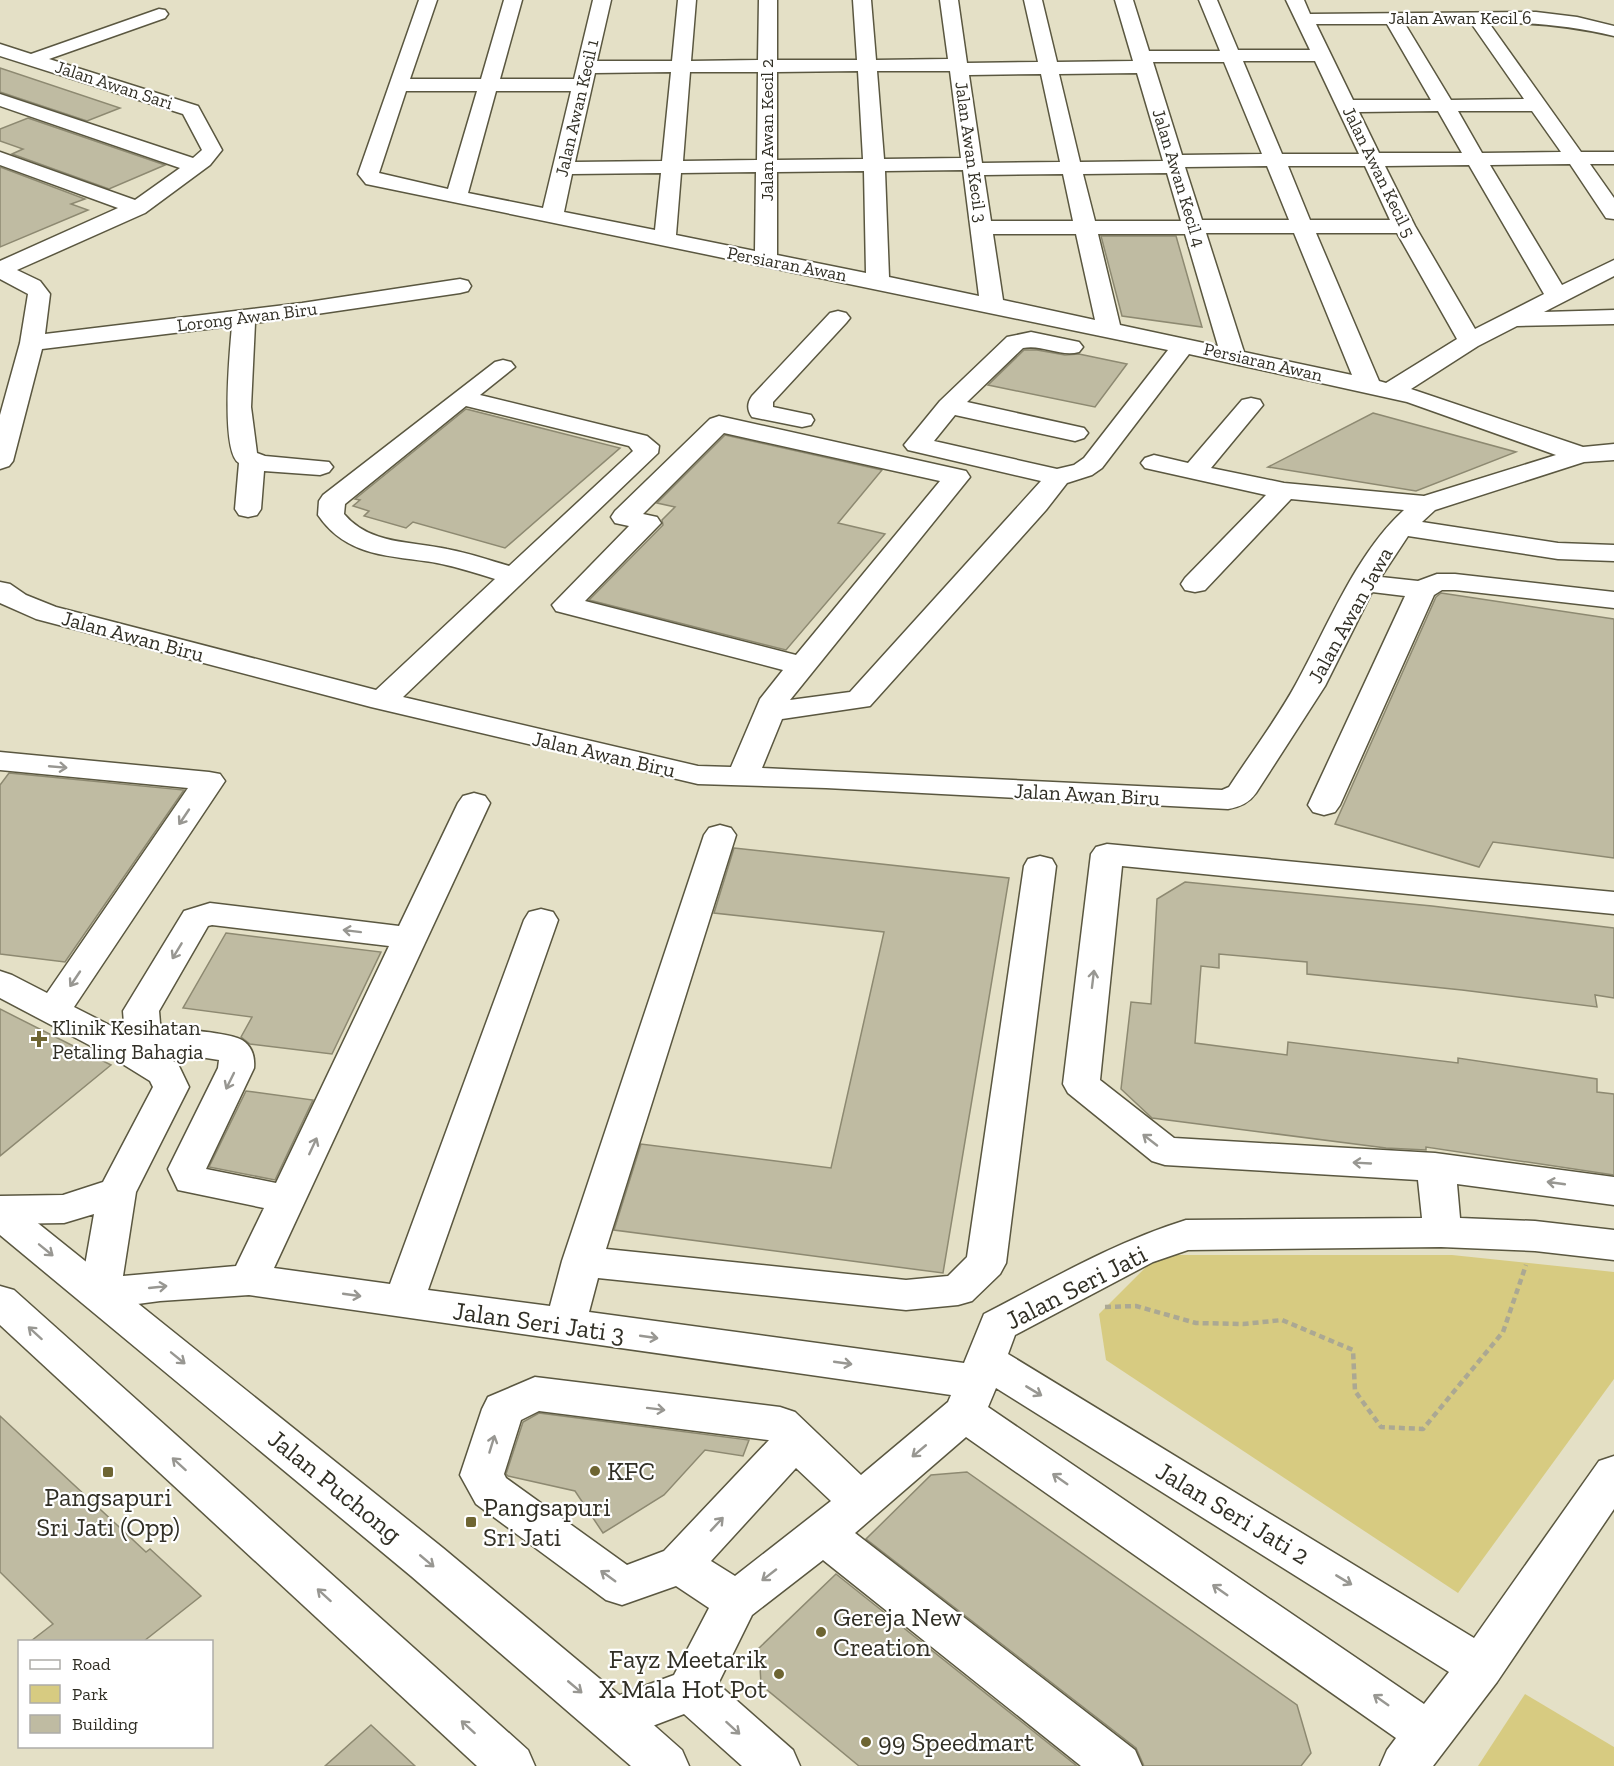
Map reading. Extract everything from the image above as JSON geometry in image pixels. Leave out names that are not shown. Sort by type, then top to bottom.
[{"type":"street","name":"Persiaran Awan","points":[[428,0],[368,176],[377,182],[992,305],[1379,388],[1414,397],[1581,455]]},
{"type":"street","points":[[456,198],[513,0]]},
{"type":"street","name":"Jalan Awan Kecil 1","points":[[552,217],[602,0]]},
{"type":"street","points":[[665,240],[687,0]]},
{"type":"street","name":"Jalan Awan Kecil 2","points":[[766,260],[768,0]]},
{"type":"street","points":[[862,0],[874,165],[878,283]]},
{"type":"street","name":"Jalan Awan Kecil 3","points":[[949,0],[992,305]]},
{"type":"street","points":[[1033,0],[1109,330]]},
{"type":"street","name":"Jalan Awan Kecil 4","points":[[1124,0],[1233,356]]},
{"type":"street","points":[[1208,0],[1302,227],[1379,388],[1614,267]]},
{"type":"street","name":"Jalan Awan Kecil 5","points":[[1295,0],[1404,226],[1470,341]]},
{"type":"street","points":[[1577,22],[1582,0]]},
{"type":"street","points":[[33,59],[159,14]]},
{"type":"street","points":[[1392,17],[1557,296]]},
{"type":"street","points":[[1476,17],[1614,213]]},
{"type":"street","name":"Jalan Awan Kecil 6","points":[[1305,19],[1536,17],[1577,22],[1614,31]]},
{"type":"street","name":"Jalan Awan Sari","points":[[0,50],[191,110],[212,150],[204,161],[137,208],[0,270]]},
{"type":"street","points":[[399,85],[489,85],[681,66],[867,65],[1049,68],[1231,56],[1320,54]]},
{"type":"street","points":[[0,92],[62,69]]},
{"type":"street","points":[[0,100],[196,166]]},
{"type":"street","points":[[1347,106],[1538,105]]},
{"type":"street","points":[[0,158],[137,208]]},
{"type":"street","points":[[563,168],[874,165],[1073,167],[1275,160],[1614,158]]},
{"type":"street","points":[[981,228],[1404,226]]},
{"type":"street","points":[[0,270],[25,282],[39,292],[32,344],[0,461]]},
{"type":"street","name":"Lorong Awan Biru","points":[[32,344],[244,317],[460,285]]},
{"type":"street","points":[[244,317],[239,407],[245,457],[252,460],[320,467]]},
{"type":"street","points":[[1510,320],[1614,317]]},
{"type":"street","points":[[838,318],[761,401],[761,412],[1058,477],[1083,470],[1093,462],[1184,345]]},
{"type":"street","points":[[918,445],[950,406],[1015,342],[1031,339],[1071,346]]},
{"type":"street","points":[[504,367],[461,398],[332,501],[331,515],[347,534],[388,548],[447,557],[515,576]]},
{"type":"street","points":[[382,701],[645,453],[646,446],[638,441],[461,398]]},
{"type":"street","points":[[1194,472],[1251,405]]},
{"type":"street","points":[[950,406],[1075,433]]},
{"type":"street","points":[[743,776],[775,699],[957,477],[719,424],[624,517],[648,523],[566,605],[802,666]]},
{"type":"street","name":"Jalan Awan Jawa","points":[[1228,800],[1240,793],[1310,686],[1364,583],[1401,527],[1426,504],[1581,455],[1614,452]]},
{"type":"street","points":[[248,509],[252,460]]},
{"type":"street","points":[[1154,463],[1284,491],[1426,504]]},
{"type":"street","points":[[770,711],[859,700],[1037,504],[1058,477]]},
{"type":"street","points":[[1195,584],[1284,491]]},
{"type":"street","points":[[1401,527],[1558,551],[1614,553]]},
{"type":"street","points":[[1364,583],[1422,590],[1437,582],[1455,582],[1614,600]]},
{"type":"street","name":"Jalan Awan Biru","points":[[0,590],[16,601],[46,613],[382,701],[694,775],[1228,800]]},
{"type":"street","points":[[1324,805],[1422,590]]},
{"type":"street","points":[[0,761],[209,781],[53,1011]]},
{"type":"street","points":[[249,1280],[474,803]]},
{"type":"street","points":[[565,1325],[582,1261],[720,835]]},
{"type":"street","points":[[1614,903],[1107,854],[1081,1084],[1165,1151],[1435,1167],[1614,1191]]},
{"type":"street","points":[[582,1261],[906,1296],[957,1290],[986,1263],[1040,866]]},
{"type":"street","points":[[288,1199],[191,1180],[187,1169],[236,1068],[237,1057],[230,1049],[153,1038],[142,1024],[141,1011],[196,919],[203,915],[411,938]]},
{"type":"street","points":[[404,1303],[541,920]]},
{"type":"street","points":[[0,983],[121,1046],[165,1073],[171,1087],[117,1192],[100,1294]]},
{"type":"street","points":[[1435,1167],[1441,1202],[1441,1232]]},
{"type":"street","points":[[0,1212],[64,1209],[117,1192]]},
{"type":"street","name":"Jalan Puchong","points":[[0,1212],[418,1554],[614,1719],[665,1766]]},
{"type":"street","name":"Jalan Seri Jati","points":[[691,1690],[736,1601],[823,1534],[860,1501],[975,1385],[998,1325],[1139,1252],[1186,1235],[1441,1232],[1535,1236],[1614,1245]]},
{"type":"street","name":"Jalan Seri Jati 3","points":[[100,1294],[160,1286],[249,1280],[975,1385]]},
{"type":"street","points":[[0,1301],[511,1766]]},
{"type":"street","points":[[975,1385],[1416,1750],[1481,1666],[1614,1474]]},
{"type":"street","name":"Jalan Seri Jati 2","points":[[975,1385],[1481,1666]]},
{"type":"street","points":[[795,1440],[680,1565],[622,1586],[491,1491],[482,1475],[503,1409],[535,1394],[780,1424],[860,1501]]},
{"type":"street","points":[[823,1534],[1118,1766]]},
{"type":"street","points":[[680,1565],[736,1601]]},
{"type":"street","points":[[614,1719],[691,1690],[776,1766]]},
{"type":"path","points":[[1101,1308],[1136,1306],[1196,1323],[1243,1324],[1282,1320],[1353,1350],[1355,1391],[1381,1427],[1423,1429],[1503,1332],[1535,1236]]},
{"type":"green space","points":[[1158,1255],[1452,1255],[1614,1272],[1614,1379],[1458,1593],[1106,1360],[1099,1314]]},
{"type":"green space","points":[[1525,1694],[1614,1747],[1614,1766],[1478,1766]]},
{"type":"building","points":[[0,68],[120,108],[87,121],[0,92]]},
{"type":"building","points":[[28,118],[165,165],[109,189],[12,154],[23,149],[0,141],[0,129]]},
{"type":"building","points":[[0,167],[85,199],[71,204],[88,210],[0,247]]},
{"type":"building","points":[[1101,236],[1176,236],[1202,327],[1122,316]]},
{"type":"building","points":[[1024,350],[1065,355],[1079,354],[1127,364],[1095,407],[988,385]]},
{"type":"building","points":[[466,409],[620,448],[505,548],[413,522],[406,528],[364,516],[369,511],[353,506],[360,500],[355,499]]},
{"type":"building","points":[[1373,413],[1516,452],[1416,491],[1268,467]]},
{"type":"building","points":[[725,435],[882,470],[838,523],[885,534],[786,650],[589,600],[663,525],[662,520],[675,507],[657,503]]},
{"type":"building","points":[[1441,593],[1614,619],[1614,858],[1493,842],[1479,867],[1335,824],[1436,597]]},
{"type":"building","points":[[9,773],[184,790],[65,962],[0,954],[0,785]]},
{"type":"building","points":[[734,848],[1009,878],[943,1273],[614,1230],[641,1144],[831,1168],[884,932],[714,913]]},
{"type":"building","points":[[1185,882],[1432,906],[1614,928],[1614,998],[1595,995],[1597,1007],[1307,974],[1307,962],[1219,954],[1219,968],[1201,966],[1195,1043],[1287,1055],[1288,1042],[1458,1063],[1458,1058],[1597,1079],[1597,1092],[1614,1094],[1614,1175],[1426,1147],[1426,1150],[1386,1148],[1152,1118],[1121,1089],[1131,1002],[1151,1004],[1157,899]]},
{"type":"building","points":[[226,933],[381,952],[332,1054],[250,1044],[241,1037],[252,1017],[183,1008]]},
{"type":"building","name":"Klinik Kesihatan Petaling Bahagia","points":[[0,1009],[111,1065],[0,1156]]},
{"type":"building","points":[[246,1091],[313,1100],[275,1180],[209,1167]]},
{"type":"building","name":"KFC","points":[[539,1413],[749,1440],[743,1456],[705,1450],[664,1495],[603,1533],[575,1491],[506,1474],[523,1422]]},
{"type":"building","points":[[0,1416],[146,1552],[150,1549],[201,1596],[145,1640],[32,1640],[53,1624],[0,1572]]},
{"type":"building","points":[[967,1472],[1297,1705],[1311,1753],[1301,1766],[1144,1766],[1136,1748],[866,1539],[931,1475]]},
{"type":"building","points":[[836,1574],[1077,1766],[859,1766],[761,1685],[759,1648]]},
{"type":"building","points":[[371,1725],[415,1766],[325,1766]]},
{"type":"place","name":"Klinik Kesihatan Petaling Bahagia","points":[[39,1039]]},
{"type":"place","name":"KFC","points":[[595,1471]]},
{"type":"place","name":"Pangsapuri Sri Jati (Opp)","points":[[108,1472]]},
{"type":"place","name":"Pangsapuri Sri Jati","points":[[471,1522]]},
{"type":"place","name":"Gereja New Creation","points":[[821,1632]]},
{"type":"place","name":"Fayz Meetarik X Mala Hot Pot","points":[[779,1674]]},
{"type":"place","name":"99 Speedmart","points":[[866,1742]]}]
